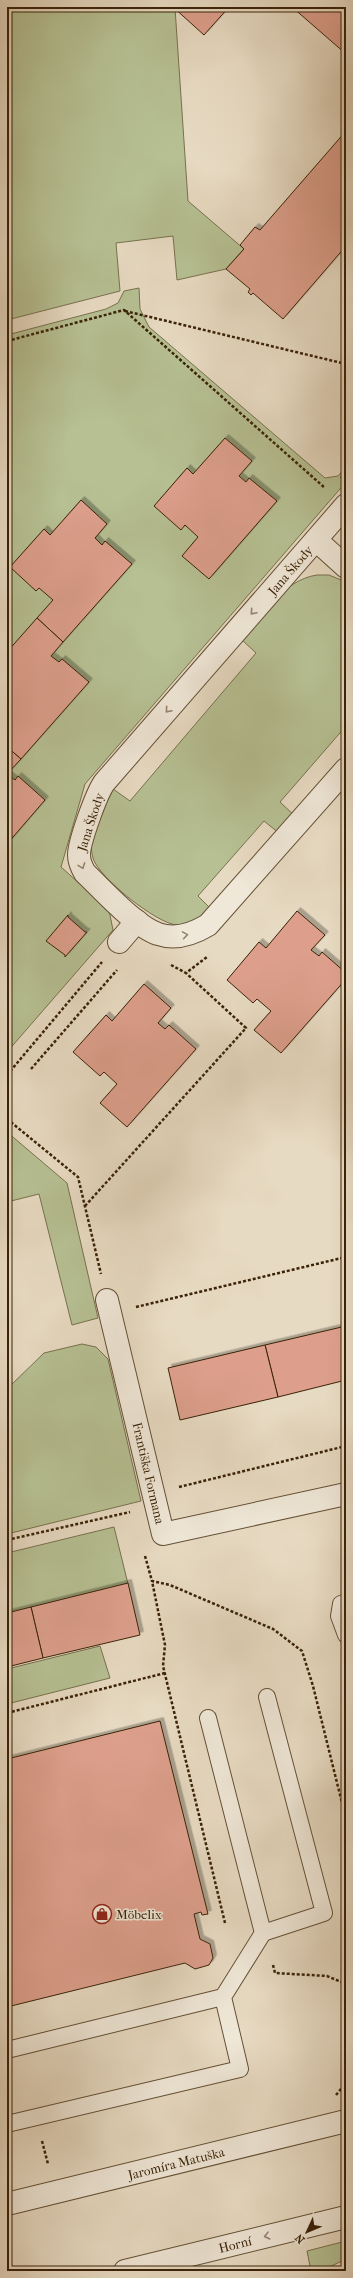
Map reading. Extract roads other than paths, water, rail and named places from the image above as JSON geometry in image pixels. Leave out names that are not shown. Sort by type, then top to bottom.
[{"type":"street","name":"Jana Škody","points":[[346,505],[98,792],[79,854],[81,866],[85,873],[137,921],[158,934],[181,936],[195,933],[208,925],[346,769]]},
{"type":"street","name":"Jana Škody","points":[[316,540],[346,567]]},
{"type":"street","points":[[119,942],[137,921]]},
{"type":"street","name":"Františka Formana","points":[[109,1306],[163,1534],[346,1494]]},
{"type":"street","name":"Jaromíra Matuška","points":[[7,2204],[346,2121]]},
{"type":"street","name":"Horní","points":[[125,2271],[346,2217]]},
{"type":"lane","points":[[346,1602],[341,1604],[339,1616],[346,1634]]},
{"type":"lane","points":[[7,2050],[223,1997],[263,1933],[324,1913],[267,1697]]},
{"type":"lane","points":[[208,1718],[263,1933]]},
{"type":"lane","points":[[7,2124],[240,2069],[223,1997]]},
{"type":"place","name":"Möbelix","points":[[102,1914]]}]
